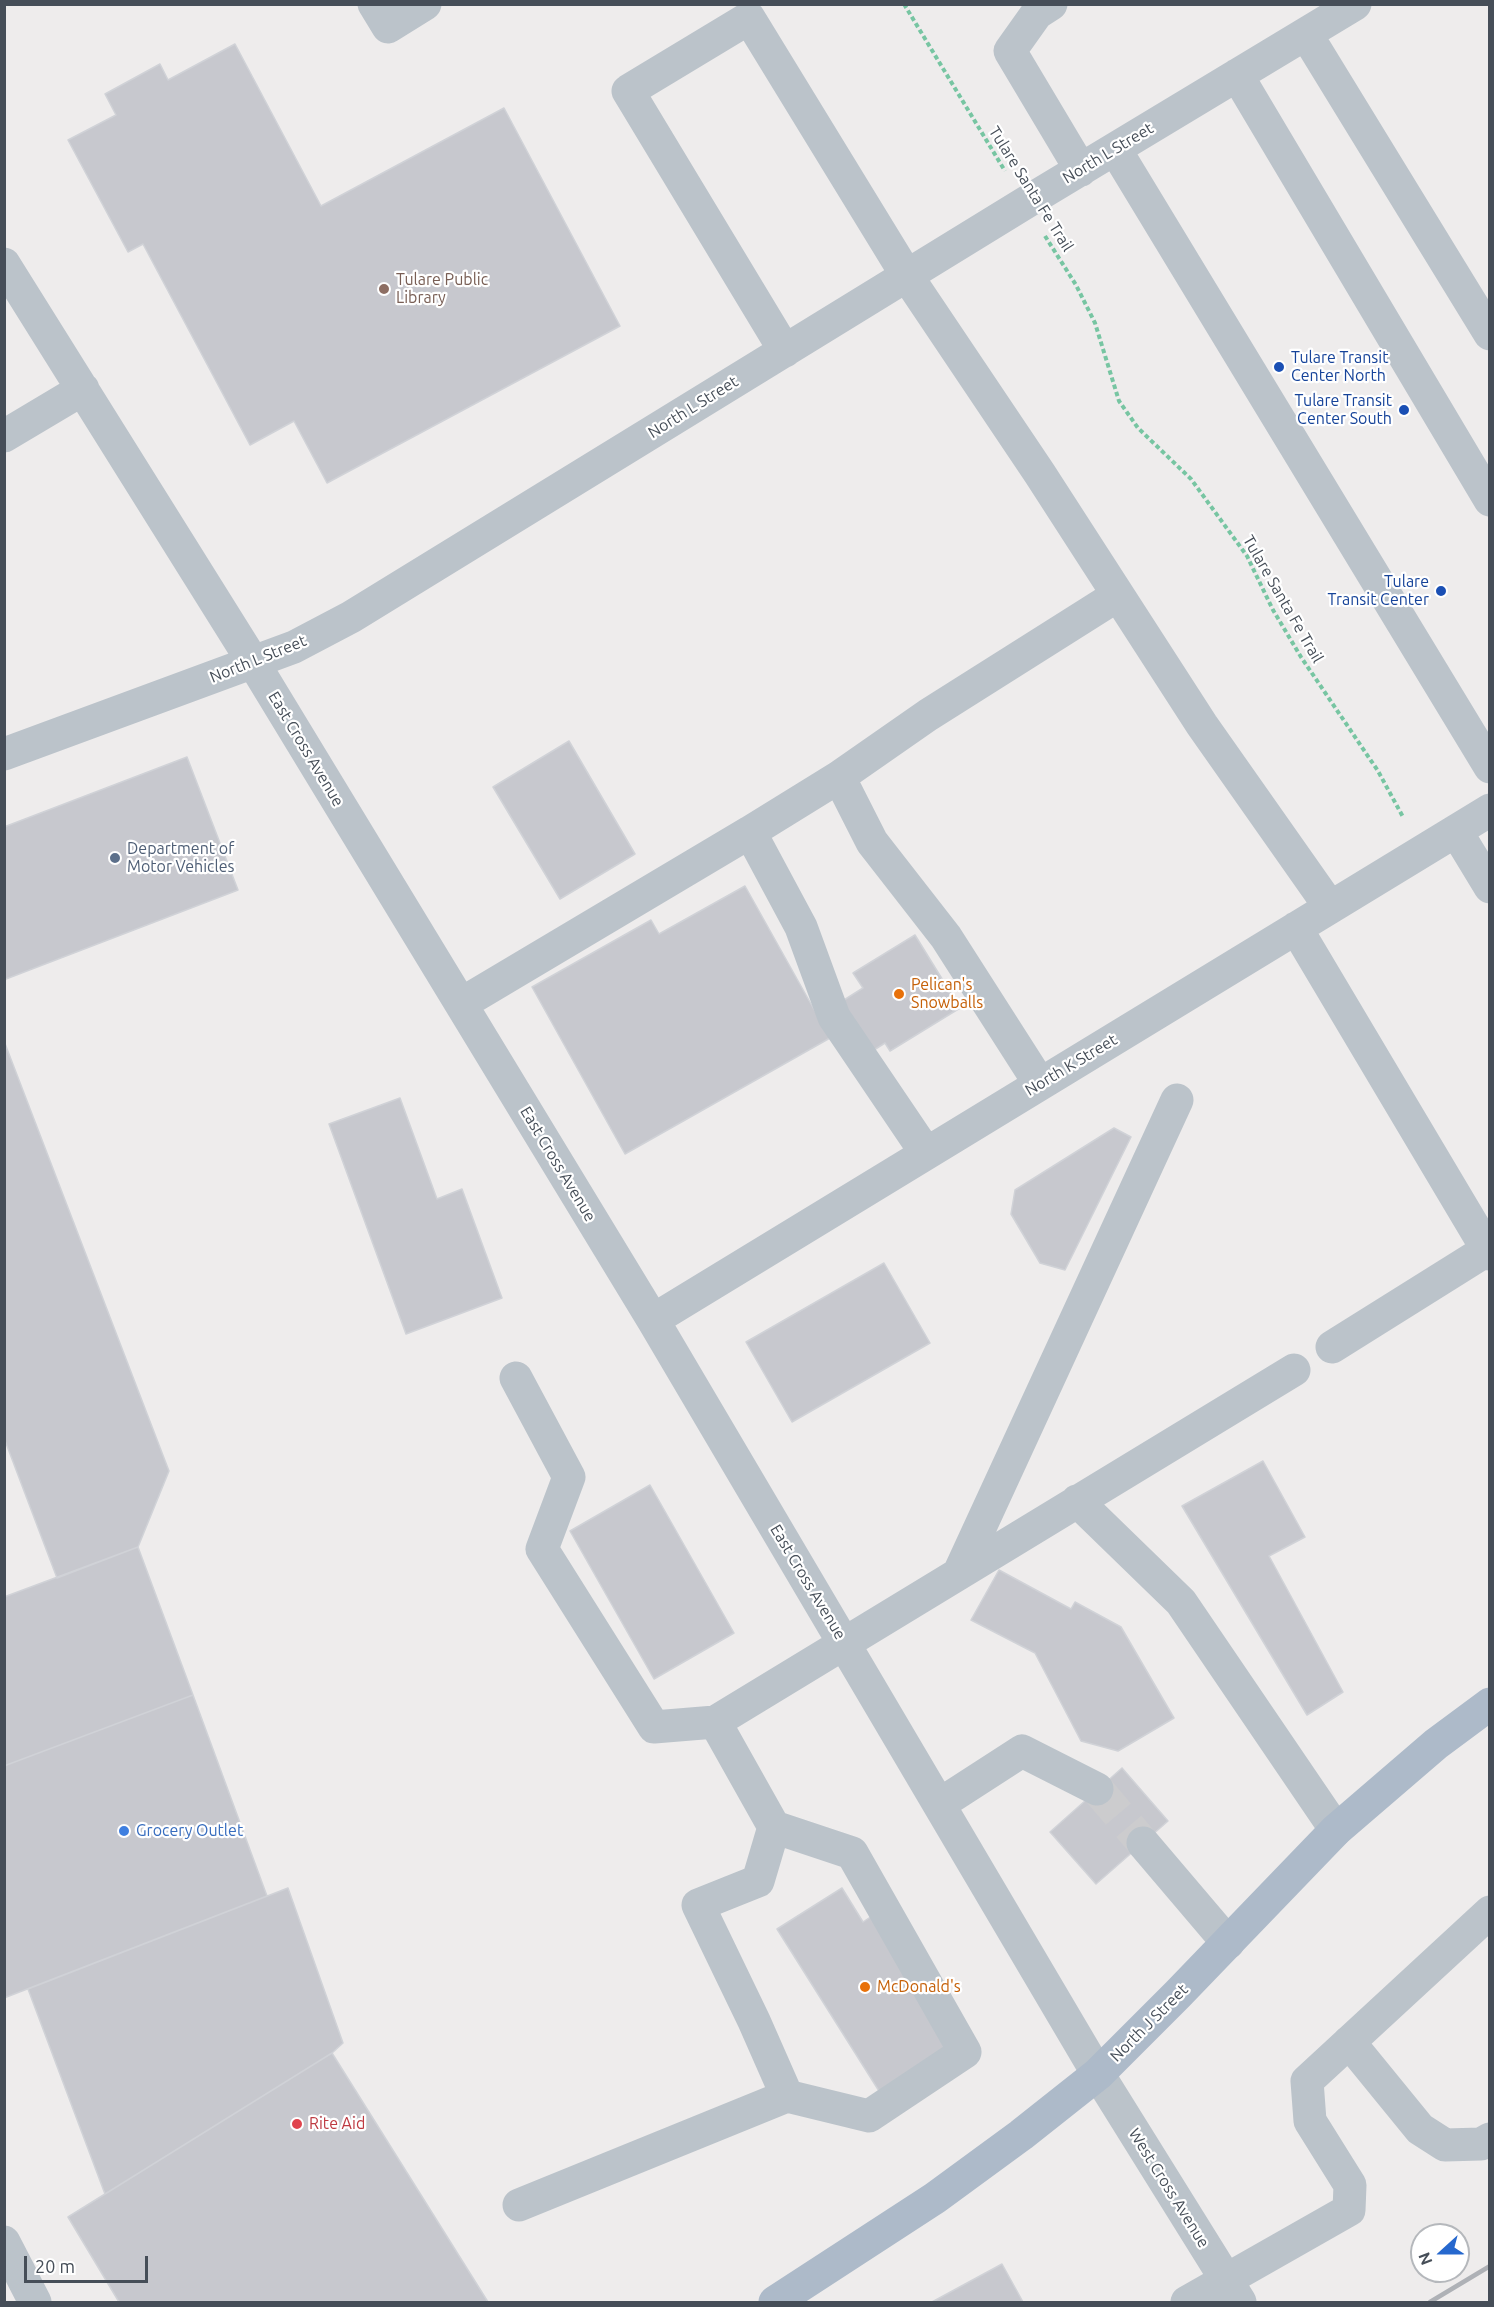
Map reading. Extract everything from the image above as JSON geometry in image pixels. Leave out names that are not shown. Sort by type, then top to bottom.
[{"type":"main road","name":"North J Street","points":[[775,2302],[935,2198],[1021,2135],[1098,2074],[1336,1830],[1436,1744],[1490,1704]]},
{"type":"street","points":[[374,4],[388,27],[425,4]]},
{"type":"street","points":[[1051,4],[1037,13],[1010,51],[1080,170]]},
{"type":"street","name":"North L Street","points":[[4,754],[294,647],[351,617],[1025,203],[1355,4]]},
{"type":"street","points":[[784,351],[628,91],[745,11],[907,276],[1040,474],[1202,725],[1329,907]]},
{"type":"street","points":[[1306,34],[1490,334]]},
{"type":"street","points":[[1237,75],[1490,500]]},
{"type":"street","points":[[1114,149],[1490,766]]},
{"type":"street","name":"East Cross Avenue","points":[[9,281],[83,389],[253,662],[653,1320],[1098,2074]]},
{"type":"street","points":[[4,436],[83,389]]},
{"type":"street","points":[[461,1004],[839,777],[928,715],[1118,595]]},
{"type":"street","points":[[839,777],[872,842],[945,937],[1040,1084]]},
{"type":"street","name":"North K Street","points":[[653,1320],[1490,810]]},
{"type":"street","points":[[1456,831],[1490,887]]},
{"type":"street","points":[[750,832],[801,927],[834,1017],[926,1153]]},
{"type":"street","points":[[1296,928],[1488,1252],[1332,1347]]},
{"type":"street","points":[[959,1573],[1177,1100]]},
{"type":"street","points":[[516,1378],[569,1477],[542,1549],[654,1726],[715,1722],[1294,1370]]},
{"type":"street","points":[[1077,1501],[1181,1602],[1336,1830]]},
{"type":"street","points":[[519,2205],[787,2096],[869,2116],[965,2052],[852,1853],[774,1827],[715,1722]]},
{"type":"street","points":[[940,1804],[1022,1751],[1097,1789]]},
{"type":"street","points":[[774,1827],[758,1881],[698,1905],[787,2096]]},
{"type":"street","points":[[1143,1843],[1228,1943]]},
{"type":"street","points":[[1187,2302],[1233,2291],[1349,2210],[1350,2185],[1310,2121],[1307,2081],[1490,1912]]},
{"type":"street","points":[[1349,2042],[1420,2129],[1445,2145],[1481,2144],[1490,2139]]},
{"type":"street","name":"West Cross Avenue","points":[[1098,2074],[1233,2291]]},
{"type":"street","points":[[4,2242],[35,2302]]},
{"type":"path","name":"Tulare Santa Fe Trail","points":[[904,4],[1076,285],[1095,323],[1119,401],[1138,428],[1191,479],[1247,556],[1273,610],[1301,657],[1378,771],[1422,851]]},
{"type":"building","name":"Tulare Public Library","points":[[235,44],[321,206],[504,108],[620,326],[327,483],[294,421],[250,445],[143,244],[128,252],[68,140],[116,115],[105,94],[160,64],[168,80]]},
{"type":"building","points":[[569,741],[635,854],[560,899],[493,787]]},
{"type":"building","name":"Department of Motor Vehicles","points":[[187,757],[238,890],[6,979],[4,982],[4,827]]},
{"type":"building","points":[[745,886],[830,1038],[625,1154],[532,987],[651,920],[659,934]]},
{"type":"building","points":[[915,935],[960,1008],[890,1051],[885,1043],[866,1055],[836,1005],[863,988],[853,973]]},
{"type":"building","points":[[4,1041],[169,1471],[138,1547],[57,1578],[4,1438]]},
{"type":"building","points":[[400,1098],[437,1199],[462,1189],[502,1298],[406,1334],[329,1124]]},
{"type":"building","points":[[1114,1128],[1131,1137],[1065,1270],[1040,1263],[1011,1214],[1015,1190]]},
{"type":"building","points":[[884,1263],[930,1343],[792,1422],[746,1342]]},
{"type":"building","points":[[1263,1461],[1305,1537],[1269,1556],[1343,1692],[1307,1715],[1182,1506]]},
{"type":"building","points":[[650,1485],[734,1633],[654,1679],[570,1531]]},
{"type":"building","points":[[138,1547],[193,1695],[4,1766],[4,1597]]},
{"type":"building","points":[[999,1570],[1071,1609],[1075,1602],[1121,1627],[1174,1718],[1118,1751],[1081,1741],[1035,1653],[971,1620]]},
{"type":"building","name":"Grocery Outlet","points":[[193,1695],[267,1896],[4,1998],[4,1766]]},
{"type":"building","points":[[1122,1768],[1168,1821],[1096,1884],[1050,1832]]},
{"type":"building","points":[[288,1888],[343,2043],[332,2053],[105,2194],[28,1989]]},
{"type":"building","name":"McDonald's","points":[[842,1888],[863,1922],[872,1916],[953,2045],[879,2091],[777,1929]]},
{"type":"building","name":"Rite Aid","points":[[332,2053],[488,2302],[119,2302],[68,2217]]},
{"type":"building","points":[[1002,2264],[1023,2302],[932,2302]]},
{"type":"tunnel","points":[[1097,1789],[1143,1843]]},
{"type":"railway","points":[[1430,2302],[1490,2266]]},
{"type":"place","name":"Tulare Public Library","points":[[384,289]]},
{"type":"place","name":"Tulare Transit Center North","points":[[1279,367]]},
{"type":"place","name":"Tulare Transit Center South","points":[[1404,410]]},
{"type":"place","name":"Tulare Transit Center","points":[[1441,591]]},
{"type":"place","name":"Department of Motor Vehicles","points":[[115,858]]},
{"type":"place","name":"Pelican's Snowballs","points":[[899,994]]},
{"type":"place","name":"Grocery Outlet","points":[[124,1831]]},
{"type":"place","name":"McDonald's","points":[[865,1987]]},
{"type":"place","name":"Rite Aid","points":[[297,2124]]}]
